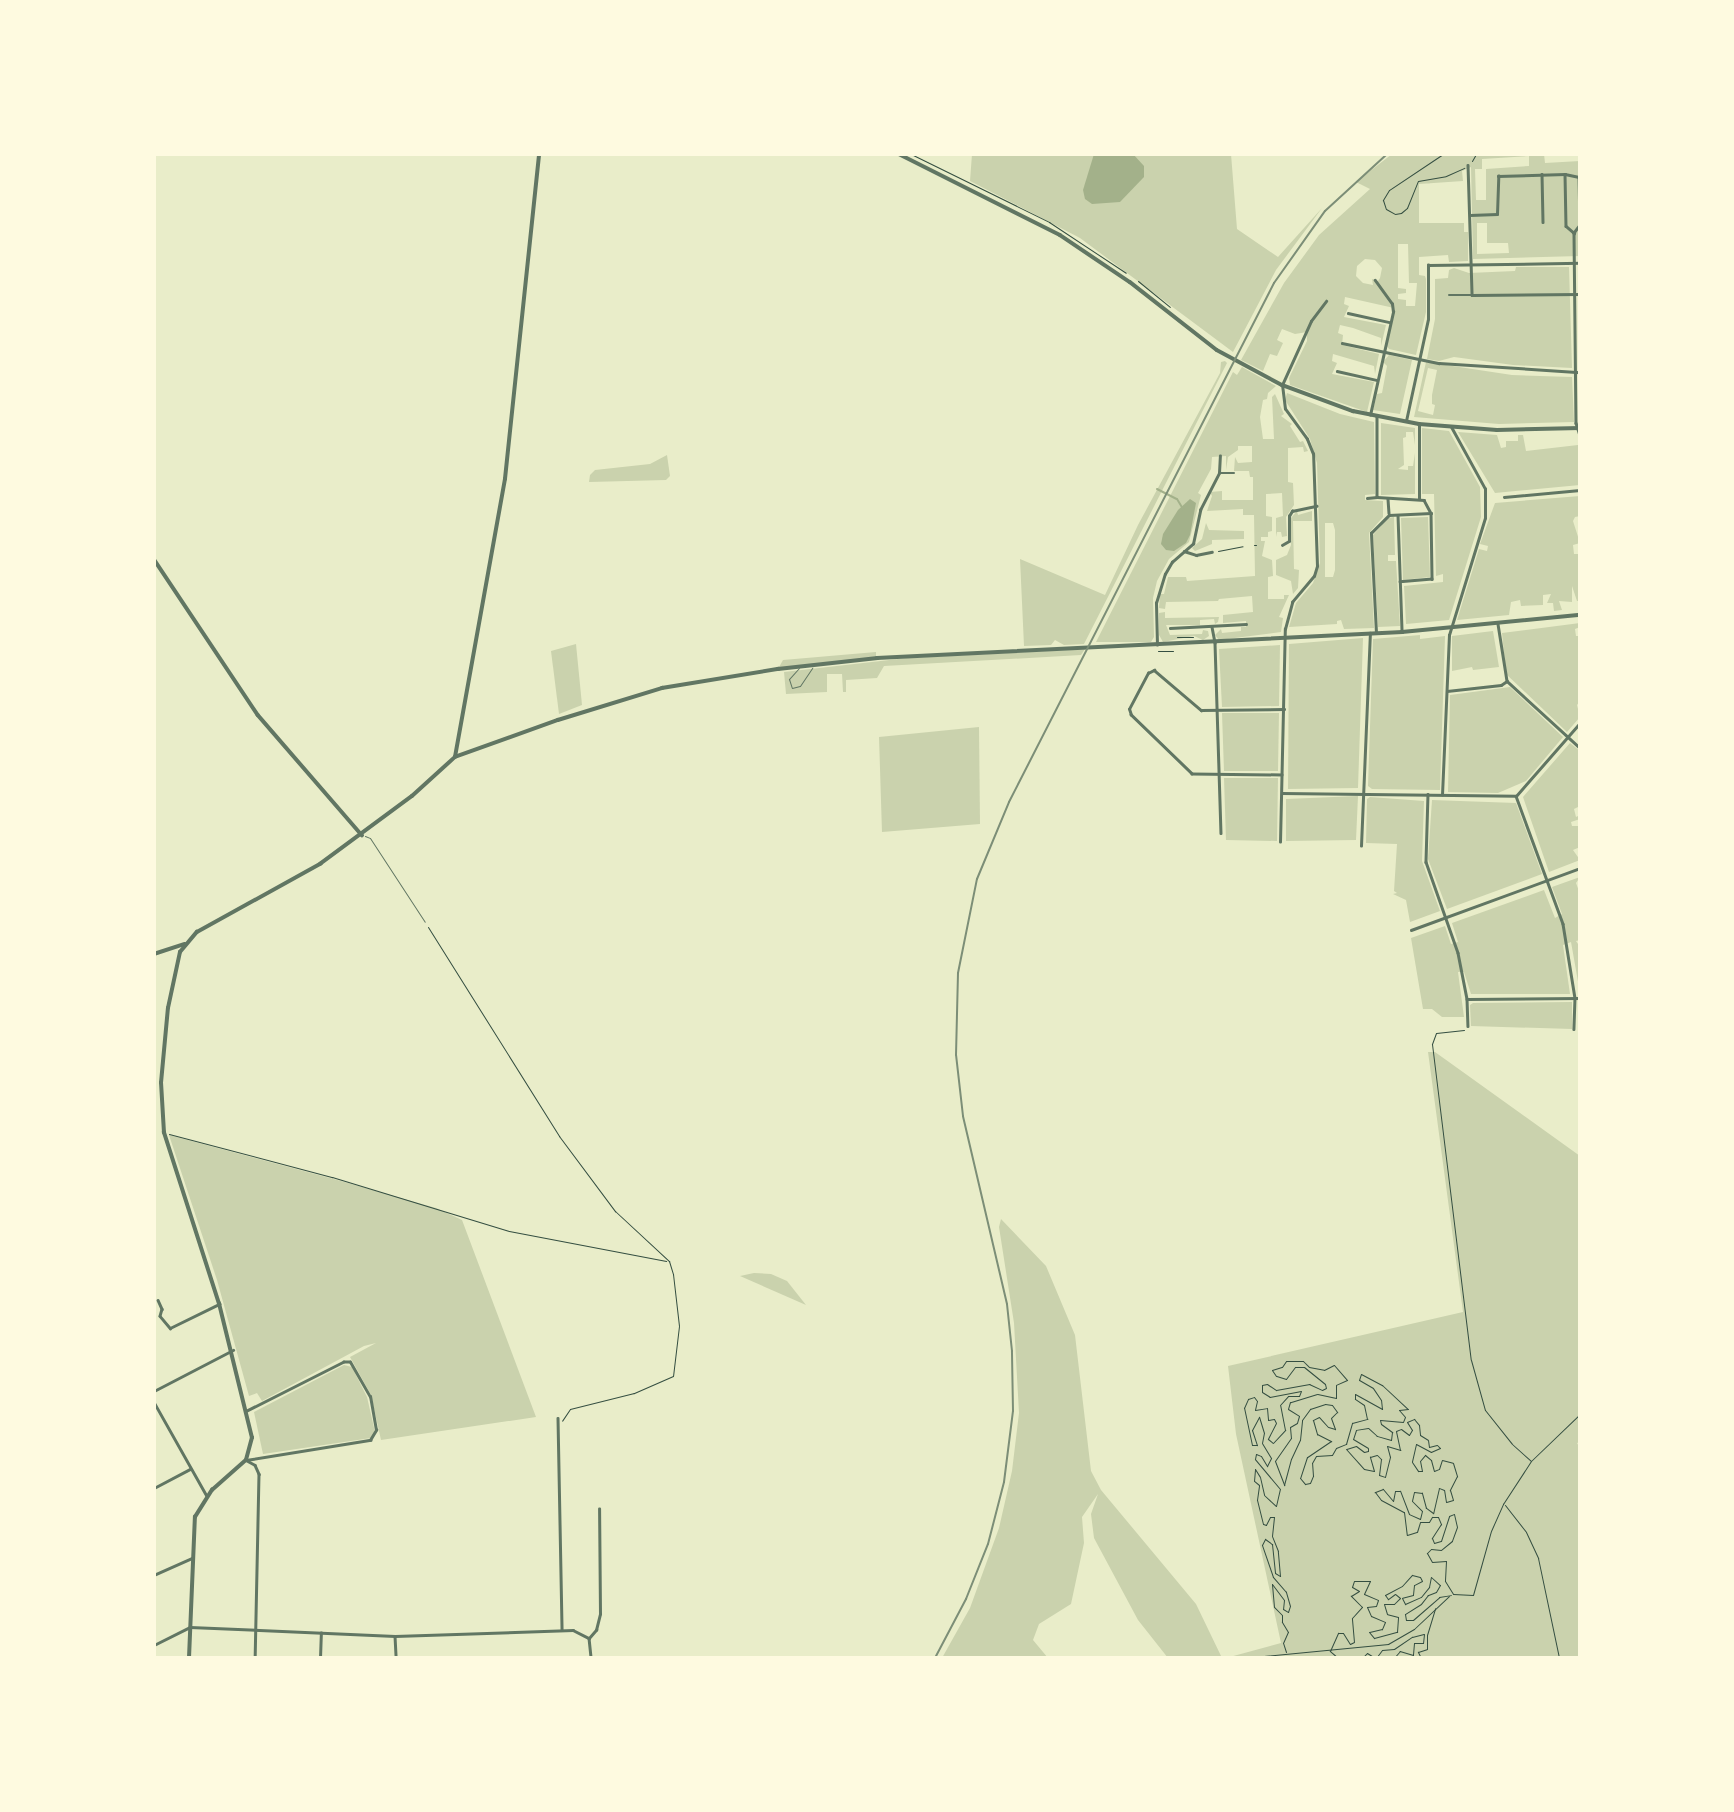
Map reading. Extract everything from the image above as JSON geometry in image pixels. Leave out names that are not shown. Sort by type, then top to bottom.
[{"type":"street","points":[[455,757],[507,470],[539,154]]},
{"type":"street","points":[[899,154],[1060,235],[1130,282],[1217,350],[1282,385],[1377,417],[1419,424],[1497,430],[1580,428]]},
{"type":"street","points":[[1468,165],[1472,295]]},
{"type":"street","points":[[1542,174],[1543,222]]},
{"type":"street","points":[[1470,215],[1497,214],[1498,176],[1565,174],[1579,177],[1580,225],[1574,233],[1578,294],[1580,435]]},
{"type":"street","points":[[1565,174],[1566,226],[1574,233]]},
{"type":"street","points":[[1406,421],[1428,319],[1428,265],[1580,264]]},
{"type":"street","points":[[1370,415],[1391,322],[1392,304],[1375,281]]},
{"type":"street","points":[[1449,295],[1578,294]]},
{"type":"street","points":[[1280,842],[1285,638],[1292,602],[1314,576],[1317,566],[1313,454],[1307,439],[1285,409],[1282,385],[1311,321],[1326,302]]},
{"type":"street","points":[[1348,313],[1391,322]]},
{"type":"street","points":[[1342,342],[1420,360],[1535,372],[1578,372]]},
{"type":"street","points":[[1337,371],[1377,380]]},
{"type":"street","points":[[1377,417],[1377,497]]},
{"type":"street","points":[[1419,424],[1419,499]]},
{"type":"street","points":[[1442,795],[1450,628],[1485,518],[1485,489],[1451,427]]},
{"type":"street","points":[[1157,645],[1158,593],[1168,568],[1193,544],[1200,510],[1219,473],[1220,456]]},
{"type":"street","points":[[1219,473],[1234,473]]},
{"type":"street","points":[[1504,497],[1580,490]]},
{"type":"street","points":[[1367,498],[1419,499],[1428,502],[1431,513],[1432,579],[1400,582]]},
{"type":"street","points":[[1376,633],[1371,533],[1388,514],[1388,499]]},
{"type":"street","points":[[1282,545],[1289,541],[1289,516],[1292,511],[1316,506]]},
{"type":"street","points":[[1388,514],[1431,513]]},
{"type":"street","points":[[1398,514],[1402,632]]},
{"type":"street","points":[[1184,551],[1196,555],[1212,552]]},
{"type":"street","points":[[154,559],[258,715],[362,835]]},
{"type":"street","points":[[189,1658],[195,1517],[207,1496],[246,1460],[252,1443],[233,1350],[164,1133],[163,1048],[177,960],[184,944],[197,932],[278,890],[362,835],[455,757],[560,719],[662,688],[815,664],[921,655],[1402,632],[1580,615]]},
{"type":"street","points":[[1498,623],[1507,681],[1580,748]]},
{"type":"street","points":[[1170,628],[1246,624]]},
{"type":"street","points":[[1212,626],[1218,709],[1221,833]]},
{"type":"street","points":[[1361,846],[1370,633]]},
{"type":"street","points":[[1282,775],[1192,774],[1129,712],[1148,673],[1154,670],[1198,709],[1284,709]]},
{"type":"street","points":[[1447,691],[1501,685],[1507,681]]},
{"type":"street","points":[[1282,793],[1516,796],[1580,723]]},
{"type":"street","points":[[1428,794],[1426,862],[1458,953],[1467,999],[1468,1027]]},
{"type":"street","points":[[1516,796],[1563,923],[1575,998],[1574,1029]]},
{"type":"street","points":[[1411,930],[1580,868]]},
{"type":"street","points":[[154,954],[184,944]]},
{"type":"street","points":[[1467,999],[1580,998]]},
{"type":"street","points":[[154,1320],[160,1316],[162,1308],[158,1300]]},
{"type":"street","points":[[160,1316],[167,1327],[173,1328],[219,1304]]},
{"type":"street","points":[[154,1391],[233,1350]]},
{"type":"street","points":[[246,1460],[370,1440],[376,1430],[369,1397],[349,1362],[344,1362],[247,1411]]},
{"type":"street","points":[[154,1402],[207,1496]]},
{"type":"street","points":[[558,1418],[562,1630]]},
{"type":"street","points":[[246,1460],[255,1465],[259,1474],[255,1658]]},
{"type":"street","points":[[154,1488],[190,1469]]},
{"type":"street","points":[[589,1638],[596,1630],[600,1614],[598,1509]]},
{"type":"street","points":[[154,1576],[192,1558]]},
{"type":"street","points":[[154,1637],[156,1644],[190,1627],[395,1636],[562,1630],[579,1631],[589,1638],[592,1658],[564,1658]]},
{"type":"street","points":[[320,1658],[321,1633]]},
{"type":"street","points":[[395,1636],[396,1658]]},
{"type":"lane","points":[[800,666],[789,679],[792,688],[800,686],[815,664]]},
{"type":"lane","points":[[362,835],[370,838],[425,922]]},
{"type":"path","points":[[1443,154],[1389,190],[1383,200],[1386,209],[1395,214],[1401,213],[1407,208],[1418,181],[1428,177],[1446,176],[1468,165],[1476,154]]},
{"type":"path","points":[[1212,552],[1243,546]]},
{"type":"path","points":[[1177,638],[1193,637]]},
{"type":"path","points":[[1158,651],[1173,651]]},
{"type":"path","points":[[425,922],[558,1136],[615,1210],[669,1261],[678,1313],[673,1376],[634,1393],[570,1409],[559,1424]]},
{"type":"path","points":[[1468,1027],[1468,1030],[1436,1033],[1432,1044],[1471,1360],[1485,1410],[1512,1444],[1531,1461]]},
{"type":"path","points":[[164,1133],[358,1185],[509,1231],[574,1246],[669,1261]]},
{"type":"path","points":[[1286,1652],[1283,1643],[1288,1632],[1282,1615],[1274,1607],[1272,1584],[1284,1601],[1283,1609],[1288,1612],[1290,1606],[1286,1592],[1273,1577],[1262,1545],[1265,1539],[1272,1544],[1275,1573],[1280,1576],[1279,1551],[1272,1536],[1274,1517],[1270,1517],[1266,1525],[1263,1524],[1257,1500],[1259,1485],[1254,1481],[1255,1469],[1260,1477],[1264,1495],[1276,1506],[1280,1489],[1255,1459],[1256,1454],[1261,1456],[1267,1466],[1271,1458],[1262,1443],[1264,1433],[1259,1417],[1252,1430],[1258,1445],[1252,1445],[1245,1403],[1254,1397],[1257,1401],[1255,1410],[1268,1408],[1267,1418],[1276,1423],[1268,1439],[1273,1443],[1285,1430],[1280,1405],[1288,1396],[1299,1396],[1301,1391],[1270,1397],[1262,1392],[1262,1385],[1268,1384],[1276,1390],[1310,1384],[1324,1390],[1327,1386],[1304,1367],[1295,1367],[1290,1377],[1283,1379],[1273,1374],[1272,1370],[1282,1367],[1288,1361],[1303,1362],[1309,1367],[1324,1370],[1335,1365],[1347,1380],[1336,1385],[1336,1398],[1317,1394],[1293,1400],[1288,1407],[1300,1415],[1297,1423],[1290,1427],[1290,1440],[1276,1458],[1280,1481],[1286,1485],[1291,1459],[1301,1438],[1302,1420],[1317,1405],[1329,1405],[1336,1409],[1337,1413],[1331,1418],[1336,1428],[1328,1427],[1319,1417],[1312,1420],[1317,1434],[1331,1441],[1308,1454],[1300,1480],[1310,1483],[1316,1456],[1330,1456],[1346,1444],[1352,1423],[1367,1419],[1364,1405],[1355,1399],[1355,1394],[1382,1409],[1381,1400],[1373,1388],[1359,1380],[1359,1376],[1363,1375],[1382,1385],[1408,1409],[1399,1410],[1404,1415],[1403,1422],[1380,1420],[1381,1424],[1392,1432],[1391,1440],[1377,1436],[1368,1428],[1356,1430],[1353,1439],[1368,1448],[1368,1451],[1364,1452],[1356,1446],[1346,1449],[1360,1460],[1364,1469],[1374,1471],[1370,1457],[1377,1455],[1381,1459],[1379,1475],[1385,1477],[1390,1457],[1387,1446],[1400,1450],[1396,1431],[1401,1429],[1409,1435],[1412,1430],[1407,1422],[1414,1419],[1419,1425],[1420,1435],[1428,1440],[1429,1447],[1437,1445],[1440,1448],[1431,1452],[1416,1444],[1412,1462],[1417,1470],[1422,1471],[1420,1461],[1425,1455],[1431,1460],[1434,1471],[1438,1471],[1442,1460],[1453,1463],[1457,1476],[1450,1490],[1453,1500],[1446,1502],[1444,1490],[1439,1488],[1433,1513],[1426,1508],[1422,1493],[1414,1492],[1412,1501],[1422,1511],[1419,1519],[1409,1514],[1400,1491],[1395,1491],[1393,1501],[1383,1489],[1375,1492],[1381,1500],[1404,1512],[1407,1535],[1417,1532],[1420,1522],[1429,1522],[1432,1517],[1438,1517],[1441,1524],[1433,1535],[1434,1543],[1441,1541],[1449,1516],[1454,1514],[1457,1527],[1452,1541],[1441,1550],[1430,1549],[1427,1553],[1432,1562],[1446,1560],[1445,1581],[1452,1595]]},
{"type":"path","points":[[1330,1651],[1338,1633],[1343,1633],[1350,1644],[1354,1642],[1352,1618],[1362,1607],[1351,1596],[1359,1591],[1352,1587],[1354,1581],[1370,1581],[1364,1594],[1378,1600],[1376,1606],[1367,1606],[1371,1616],[1385,1622],[1382,1629],[1369,1632],[1368,1636],[1374,1639],[1396,1632],[1398,1617],[1387,1614],[1384,1604],[1394,1604],[1399,1598],[1395,1594],[1388,1599],[1385,1595],[1402,1586],[1412,1575],[1420,1577],[1422,1581],[1415,1585],[1412,1596],[1402,1598],[1405,1604],[1421,1597],[1429,1587],[1431,1577],[1440,1585],[1436,1592],[1405,1614],[1406,1620],[1413,1620],[1439,1597],[1473,1595],[1491,1531],[1503,1504],[1531,1461],[1580,1414]]},
{"type":"path","points":[[1503,1504],[1526,1532],[1538,1558],[1559,1658]]},
{"type":"path","points":[[1243,1658],[1286,1652],[1375,1647],[1396,1640],[1414,1629],[1452,1595]]},
{"type":"path","points":[[1421,1658],[1418,1652],[1427,1649],[1427,1635],[1435,1608]]},
{"type":"path","points":[[1362,1658],[1367,1653],[1376,1658],[1382,1650],[1394,1649],[1412,1637],[1424,1634],[1423,1643],[1414,1643],[1413,1655],[1400,1651],[1394,1658]]},
{"type":"path","points":[[1330,1651],[1338,1658],[1356,1658]]},
{"type":"path","points":[[1208,1658],[1218,1658]]},
{"type":"shaded area","points":[[972,154],[1231,154],[1237,229],[1278,257],[1322,208],[1276,270],[1233,352],[1080,238],[970,181]]},
{"type":"shaded area","points":[[1094,154],[1133,154],[1144,166],[1144,177],[1120,202],[1092,204],[1085,199],[1083,190]]},
{"type":"shaded area","points":[[1392,154],[1544,154],[1545,163],[1580,161],[1580,256],[1473,259],[1471,167],[1462,171],[1463,181],[1419,184],[1419,223],[1464,223],[1464,232],[1468,232],[1468,261],[1449,262],[1448,255],[1419,257],[1419,275],[1425,276],[1426,279],[1426,312],[1416,355],[1389,349],[1387,346],[1394,308],[1345,297],[1344,304],[1349,306],[1344,317],[1386,325],[1381,346],[1381,338],[1353,328],[1340,325],[1338,333],[1343,335],[1342,345],[1379,354],[1375,374],[1374,366],[1333,354],[1332,361],[1337,363],[1332,374],[1374,382],[1367,412],[1290,385],[1289,378],[1307,341],[1307,332],[1295,334],[1282,329],[1277,340],[1283,343],[1277,356],[1270,354],[1263,371],[1241,360],[1284,283],[1319,235],[1370,189],[1356,182]],"holes":[[[1529,156],[1529,166],[1486,169],[1486,200],[1476,200],[1475,169],[1482,169],[1482,159]],[[1477,223],[1487,223],[1487,243],[1508,243],[1509,253],[1477,254]],[[1398,244],[1408,244],[1409,283],[1417,283],[1415,306],[1406,306],[1406,300],[1398,299],[1398,294],[1406,293],[1406,289],[1398,288]],[[1365,259],[1375,260],[1382,268],[1380,278],[1378,281],[1372,279],[1373,285],[1363,283],[1356,276],[1357,266]]]},
{"type":"shaded area","points":[[1516,267],[1569,267],[1572,368],[1513,365],[1454,357],[1439,361],[1427,359],[1435,319],[1435,279],[1448,278],[1449,270],[1454,268],[1469,273],[1515,271]]},
{"type":"shaded area","points":[[1389,355],[1412,360],[1400,414],[1373,410],[1377,394],[1382,393],[1387,366],[1383,362]]},
{"type":"shaded area","points":[[1221,362],[1227,363],[1084,644],[1064,645],[1055,640],[1051,645],[1024,646],[1020,559],[1105,595],[1138,525],[1220,373]]},
{"type":"shaded area","points":[[1426,362],[1512,375],[1572,377],[1574,422],[1499,424],[1414,417]],"holes":[[[1428,368],[1437,370],[1432,395],[1432,404],[1435,405],[1433,415],[1418,411]]]},
{"type":"shaded area","points":[[1242,367],[1276,386],[1268,393],[1267,399],[1263,400],[1260,417],[1263,439],[1274,439],[1272,397],[1275,394],[1284,414],[1281,416],[1292,424],[1290,426],[1308,451],[1304,452],[1303,447],[1288,448],[1288,482],[1293,483],[1294,505],[1286,517],[1287,536],[1282,537],[1281,532],[1277,532],[1276,537],[1276,518],[1283,516],[1282,493],[1266,494],[1266,516],[1272,517],[1272,531],[1268,532],[1268,537],[1261,537],[1261,541],[1265,541],[1262,556],[1272,560],[1273,576],[1268,577],[1268,599],[1284,599],[1284,595],[1289,595],[1279,617],[1283,618],[1281,632],[1219,640],[1215,635],[1221,629],[1222,633],[1241,631],[1241,627],[1246,627],[1246,621],[1223,623],[1223,615],[1253,612],[1252,596],[1218,601],[1166,602],[1165,609],[1159,608],[1160,594],[1164,594],[1168,577],[1186,577],[1187,581],[1255,576],[1254,515],[1243,515],[1243,509],[1207,511],[1212,496],[1210,492],[1222,491],[1222,500],[1253,500],[1253,477],[1250,477],[1249,471],[1234,471],[1235,457],[1238,463],[1252,462],[1252,446],[1238,446],[1238,450],[1228,457],[1226,470],[1226,456],[1212,457],[1211,469],[1198,493],[1201,495],[1189,542],[1169,559],[1157,581],[1153,598],[1154,637],[1151,642],[1096,642],[1233,372],[1237,375]]},
{"type":"shaded area","points":[[1287,393],[1340,414],[1374,422],[1375,494],[1365,495],[1365,500],[1383,501],[1383,517],[1369,533],[1374,628],[1344,629],[1341,620],[1337,621],[1337,624],[1289,627],[1296,603],[1313,583],[1320,563],[1317,463],[1310,439],[1285,400]],"holes":[[[1325,523],[1333,523],[1335,570],[1333,577],[1325,577]]]},
{"type":"shaded area","points":[[1381,423],[1415,428],[1415,445],[1413,432],[1406,432],[1406,437],[1403,438],[1404,465],[1398,469],[1408,470],[1408,466],[1413,466],[1415,453],[1415,494],[1381,495]]},
{"type":"shaded area","points":[[1422,428],[1449,431],[1480,487],[1481,517],[1449,620],[1406,624],[1404,586],[1443,582],[1443,574],[1436,576],[1434,494],[1422,494]]},
{"type":"shaded area","points":[[1458,432],[1497,435],[1501,448],[1506,447],[1506,441],[1518,441],[1518,435],[1523,435],[1526,451],[1578,445],[1580,485],[1495,493]]},
{"type":"shaded area","points":[[667,455],[670,476],[666,480],[589,482],[590,475],[595,470],[650,464]]},
{"type":"shaded area","points":[[1580,496],[1580,516],[1573,521],[1580,543],[1573,545],[1574,554],[1580,554],[1580,601],[1577,601],[1572,586],[1572,602],[1559,601],[1562,610],[1554,611],[1553,603],[1547,603],[1551,594],[1543,595],[1543,605],[1521,606],[1520,600],[1511,602],[1509,615],[1457,620],[1479,549],[1487,551],[1488,546],[1480,544],[1495,503]]},
{"type":"shaded area","points":[[1190,499],[1196,503],[1190,535],[1186,543],[1174,551],[1166,550],[1161,544],[1163,534],[1178,510]]},
{"type":"shaded area","points":[[1297,511],[1298,515],[1312,511],[1312,521],[1293,521],[1294,569],[1299,570],[1298,588],[1293,594],[1291,581],[1276,575],[1276,560],[1287,555],[1291,545],[1290,519]]},
{"type":"shaded area","points":[[1394,517],[1395,555],[1388,555],[1388,561],[1396,561],[1400,626],[1378,627],[1373,535],[1388,518]]},
{"type":"shaded area","points":[[1428,517],[1430,577],[1403,580],[1401,518]]},
{"type":"shaded area","points":[[1206,523],[1209,530],[1244,531],[1244,539],[1212,540],[1212,544],[1195,551],[1192,548],[1202,539]]},
{"type":"shaded area","points":[[1165,612],[1165,618],[1219,617],[1215,624],[1214,619],[1200,620],[1200,625],[1166,625],[1170,635],[1202,634],[1203,630],[1208,631],[1209,636],[1203,640],[1194,636],[1163,642],[1159,635],[1159,613]]},
{"type":"shaded area","points":[[1580,623],[1580,627],[1575,629],[1576,636],[1580,636],[1580,701],[1577,705],[1580,717],[1567,732],[1506,674],[1502,633]]},
{"type":"shaded area","points":[[1493,631],[1499,667],[1473,670],[1472,667],[1452,671],[1452,636]]},
{"type":"shaded area","points":[[1420,635],[1420,639],[1445,636],[1440,790],[1372,789],[1368,786],[1373,639]]},
{"type":"shaded area","points":[[1363,638],[1358,788],[1288,789],[1289,644]]},
{"type":"shaded area","points":[[576,644],[582,705],[559,714],[551,651]]},
{"type":"shaded area","points":[[1280,645],[1279,706],[1222,707],[1219,649]]},
{"type":"shaded area","points":[[1085,649],[1081,655],[884,666],[877,678],[846,680],[846,692],[843,692],[842,674],[827,674],[827,692],[786,694],[784,672],[907,658]]},
{"type":"shaded area","points":[[876,652],[876,658],[778,669],[783,660]]},
{"type":"shaded area","points":[[1510,687],[1563,737],[1526,781],[1498,793],[1448,792],[1450,695]]},
{"type":"shaded area","points":[[1222,713],[1279,713],[1278,771],[1224,771]]},
{"type":"shaded area","points":[[979,727],[980,824],[882,832],[879,737]]},
{"type":"shaded area","points":[[1570,743],[1580,751],[1580,806],[1574,809],[1576,817],[1580,815],[1580,819],[1571,822],[1572,826],[1580,826],[1580,847],[1573,850],[1580,860],[1549,872],[1523,797]]},
{"type":"shaded area","points":[[1224,778],[1278,778],[1277,841],[1226,840]]},
{"type":"shaded area","points":[[1358,796],[1356,840],[1286,841],[1286,799]]},
{"type":"shaded area","points":[[1370,797],[1424,801],[1422,861],[1440,911],[1410,922],[1406,900],[1393,894],[1397,893],[1394,891],[1397,844],[1366,843],[1367,799]]},
{"type":"shaded area","points":[[1432,800],[1516,803],[1542,874],[1447,909],[1428,859]]},
{"type":"shaded area","points":[[1580,877],[1576,883],[1580,894],[1580,940],[1576,941],[1580,947],[1580,993],[1571,942],[1563,945],[1570,994],[1471,994],[1464,972],[1458,972],[1464,1017],[1442,1017],[1432,1009],[1423,1009],[1411,938],[1445,926],[1451,944],[1458,942],[1452,923],[1544,890],[1555,918],[1562,914],[1552,887]]},
{"type":"shaded area","points":[[1572,1002],[1572,1029],[1471,1026],[1470,1005],[1473,1003]]},
{"type":"shaded area","points":[[1428,1052],[1435,1052],[1580,1156],[1580,1442],[1577,1443],[1580,1448],[1580,1658],[1226,1658],[1281,1643],[1236,1434],[1228,1366],[1463,1312]]},
{"type":"shaded area","points":[[169,1135],[436,1208],[462,1220],[536,1417],[381,1440],[371,1395],[350,1357],[376,1343],[364,1346],[262,1401],[257,1393],[249,1396],[217,1280]]},
{"type":"shaded area","points":[[1001,1219],[1046,1266],[1075,1335],[1091,1471],[1101,1490],[1196,1604],[1222,1658],[1168,1658],[1138,1620],[1094,1538],[1091,1514],[1098,1494],[1082,1517],[1084,1543],[1071,1604],[1039,1624],[1033,1640],[1048,1658],[942,1658],[970,1608],[999,1528],[1012,1471],[1019,1413],[1014,1323],[999,1227]]},
{"type":"shaded area","points":[[771,1274],[787,1281],[806,1305],[740,1276]]},
{"type":"shaded area","points":[[344,1365],[352,1367],[367,1397],[375,1432],[371,1438],[263,1454],[254,1412]]},
{"type":"waterway","points":[[1157,489],[1177,499],[1183,509]]},
{"type":"railway","points":[[935,1658],[966,1599],[988,1544],[1004,1482],[1013,1411],[1012,1351],[1007,1304],[963,1116],[956,1055],[958,973],[977,879],[1009,802],[1274,283],[1325,211],[1387,154]]}]
